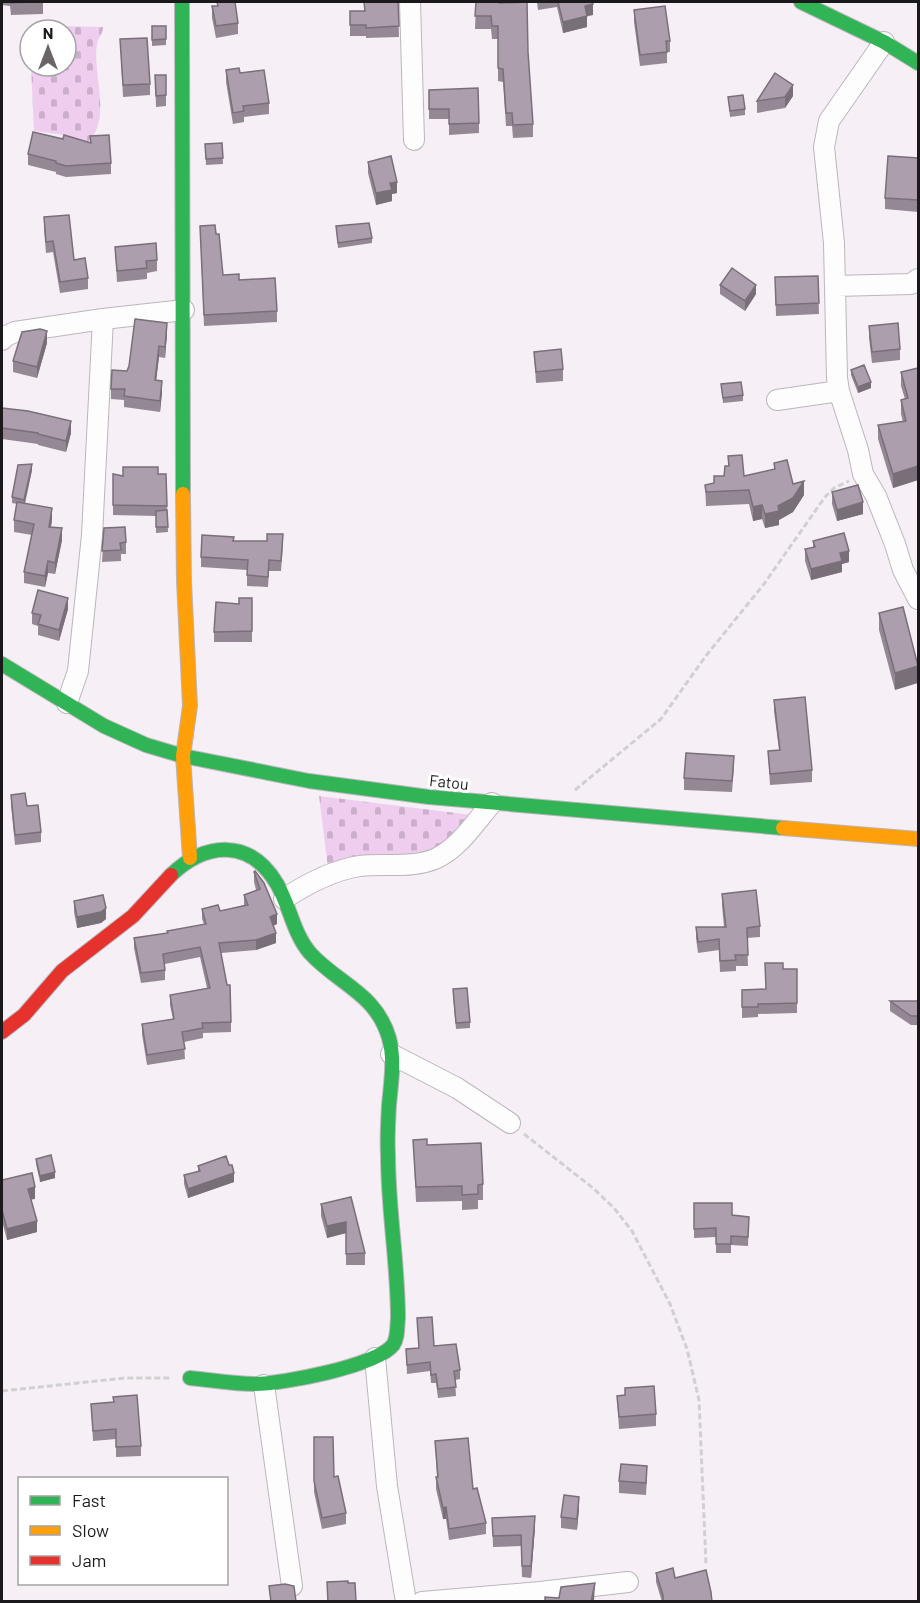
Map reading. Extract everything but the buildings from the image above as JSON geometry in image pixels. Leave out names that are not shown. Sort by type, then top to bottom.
[{"type":"street","points":[[182,2],[184,582],[190,706],[183,756],[190,858]]},
{"type":"street","points":[[410,2],[414,140]]},
{"type":"street","points":[[801,2],[884,42],[918,63]]},
{"type":"street","points":[[884,42],[829,121],[824,147],[834,243],[839,391],[858,450],[863,474],[876,496],[903,570],[918,595]]},
{"type":"street","points":[[836,286],[911,284],[918,279]]},
{"type":"street","points":[[2,340],[15,332],[184,310]]},
{"type":"street","points":[[67,703],[78,671],[92,535],[103,319]]},
{"type":"street","points":[[777,400],[839,391]]},
{"type":"street","name":"Fatou","points":[[2,664],[104,726],[146,745],[183,756],[309,781],[553,809],[918,839]]},
{"type":"street","points":[[284,899],[339,872],[359,866],[420,863],[437,858],[459,842],[492,803]]},
{"type":"street","points":[[2,1032],[13,1027],[24,1017],[55,978],[125,924],[190,858],[205,851],[219,849],[238,851],[266,869],[284,899],[292,924],[305,946],[324,968],[369,1002],[387,1031],[392,1054],[388,1163],[398,1308],[398,1335],[392,1347],[375,1358],[333,1371],[264,1385],[190,1378]]},
{"type":"street","points":[[392,1054],[457,1088],[510,1123]]},
{"type":"street","points":[[375,1358],[387,1486],[406,1602]]},
{"type":"street","points":[[264,1385],[292,1586]]},
{"type":"street","points":[[422,1602],[628,1582]]},
{"type":"path","points":[[553,809],[661,719],[705,657],[764,584],[825,497],[834,488],[863,474]]},
{"type":"path","points":[[510,1123],[585,1181],[614,1208],[632,1231],[670,1304],[687,1349],[699,1400],[706,1564]]},
{"type":"path","points":[[2,1390],[125,1378],[190,1378]]},
{"type":"green space","points":[[78,26],[103,27],[97,44],[96,56],[100,107],[96,131],[82,147],[68,154],[61,152],[63,135],[34,131],[32,78],[78,78]]},
{"type":"green space","points":[[319,796],[472,815],[442,853],[328,868]]},
{"type":"traffic: fast","points":[[182,2],[183,494]]},
{"type":"traffic: fast","points":[[801,2],[884,42],[918,63]]},
{"type":"traffic: fast","points":[[2,664],[104,726],[146,745],[183,756],[309,781],[429,797],[783,828]]},
{"type":"traffic: fast","points":[[171,875],[184,864],[199,856],[213,851],[227,850],[241,852],[266,869],[277,884],[300,937],[310,953],[355,990],[375,1010],[389,1038],[392,1063],[388,1149],[398,1318],[395,1342],[384,1353],[349,1367],[285,1381],[247,1384],[190,1378]]},
{"type":"traffic: slow","points":[[183,494],[184,581],[190,706],[183,756],[190,858]]},
{"type":"traffic: slow","points":[[783,828],[918,839]]},
{"type":"traffic: jam","points":[[2,1032],[24,1015],[62,971],[133,916],[171,875]]}]
